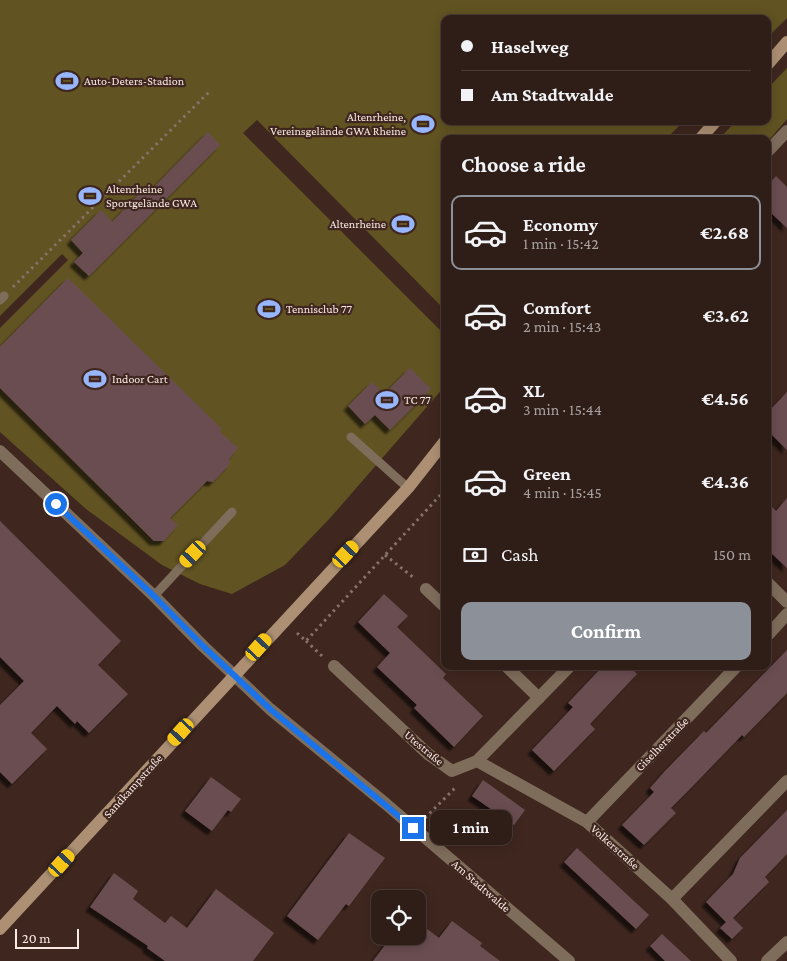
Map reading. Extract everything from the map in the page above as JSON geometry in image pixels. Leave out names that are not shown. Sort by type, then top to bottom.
[{"type":"street","points":[[771,61],[787,42]]},
{"type":"street","points":[[704,135],[712,125]]},
{"type":"street","points":[[771,148],[787,131]]},
{"type":"street","name":"Sandkampstraße","points":[[0,929],[408,488],[441,446]]},
{"type":"street","name":"Am Stadtwalde","points":[[0,451],[154,596],[203,646],[270,709],[568,961]]},
{"type":"street","points":[[771,586],[787,602]]},
{"type":"street","points":[[426,589],[441,603]]},
{"type":"street","points":[[771,632],[787,614]]},
{"type":"street","name":"Utestraße","points":[[334,666],[428,754],[452,771],[477,761],[566,670]]},
{"type":"street","points":[[510,670],[539,698]]},
{"type":"street","name":"Giselherstraße","points":[[587,822],[733,670]]},
{"type":"street","name":"Volkerstraße","points":[[477,761],[587,822],[672,899],[732,961]]},
{"type":"street","points":[[672,899],[787,781]]},
{"type":"street","points":[[767,961],[787,942]]},
{"type":"lane","points":[[351,437],[408,488]]},
{"type":"lane","points":[[154,596],[232,512]]},
{"type":"path","points":[[2,298],[210,91]]},
{"type":"path","points":[[284,620],[306,641],[441,494]]},
{"type":"path","points":[[385,555],[426,589]]},
{"type":"path","points":[[413,828],[460,783],[456,770]]},
{"type":"shaded area","points":[[0,0],[787,0],[787,18],[771,34],[771,15],[441,15],[441,125],[680,125],[670,135],[441,135],[441,306],[257,120],[243,133],[441,331],[441,391],[331,517],[285,565],[232,594],[200,584],[162,565],[86,509],[0,432],[0,328],[68,260],[62,254],[0,316]]},
{"type":"shaded area","points":[[787,68],[787,119],[771,138],[771,135],[723,135],[732,125],[771,125],[771,85]]},
{"type":"building","points":[[208,132],[220,145],[89,276],[74,262],[83,253],[71,240],[101,210],[112,222],[144,189],[148,193]]},
{"type":"building","points":[[776,176],[787,187],[787,228],[771,213],[771,182]]},
{"type":"building","points":[[68,278],[222,429],[219,431],[238,448],[229,459],[230,464],[213,482],[207,481],[170,518],[178,525],[164,541],[154,541],[0,388],[0,347]]},
{"type":"building","name":"TC 77","points":[[410,368],[431,389],[390,430],[375,415],[365,424],[348,406],[372,382],[384,394]]},
{"type":"building","points":[[787,392],[787,450],[771,434],[771,409]]},
{"type":"building","points":[[787,498],[787,568],[771,553],[771,506],[776,511]]},
{"type":"building","points":[[0,521],[121,641],[98,665],[128,694],[89,733],[77,721],[75,724],[57,706],[31,733],[47,749],[12,784],[0,772],[0,705],[24,681],[0,657]]},
{"type":"building","points":[[384,594],[408,616],[397,627],[446,674],[443,678],[483,716],[454,747],[414,708],[417,705],[377,667],[390,653],[358,622]]},
{"type":"building","points":[[787,650],[787,693],[744,737],[742,735],[671,808],[676,813],[644,845],[622,825],[654,792],[650,788],[665,771],[704,731],[706,733],[767,670],[771,670],[771,666]]},
{"type":"building","points":[[599,670],[633,670],[637,674],[590,724],[595,729],[554,771],[532,750],[573,707],[568,703]]},
{"type":"building","points":[[211,777],[241,799],[231,812],[228,810],[212,831],[185,811]]},
{"type":"building","points":[[483,780],[525,810],[514,825],[472,796]]},
{"type":"building","points":[[787,810],[787,854],[765,877],[769,882],[733,918],[743,928],[732,939],[720,928],[726,922],[706,902],[733,874],[740,858]]},
{"type":"building","points":[[349,833],[385,858],[349,906],[346,904],[318,940],[287,916]]},
{"type":"building","points":[[577,848],[649,915],[636,929],[564,862]]},
{"type":"building","points":[[114,873],[138,891],[133,899],[165,923],[171,916],[187,928],[216,889],[274,933],[253,961],[165,961],[147,948],[148,946],[90,907]]},
{"type":"building","points":[[452,921],[482,943],[480,946],[500,961],[373,961],[385,945],[426,945],[426,928],[439,938]]},
{"type":"building","points":[[662,934],[691,961],[665,961],[650,946]]},
{"type":"place","name":"Auto-Deters-Stadion","points":[[67,81]]},
{"type":"place","name":"Altenrheine, Vereinsgelände GWA Rheine","points":[[423,124]]},
{"type":"place","name":"Altenrheine Sportgelände GWA","points":[[90,196]]},
{"type":"place","name":"Altenrheine","points":[[403,224]]},
{"type":"place","name":"Tennisclub 77","points":[[269,309]]},
{"type":"place","name":"Indoor Cart","points":[[95,379]]},
{"type":"place","name":"TC 77","points":[[387,400]]},
{"type":"route","points":[[56,504],[270,709],[413,828]]}]
